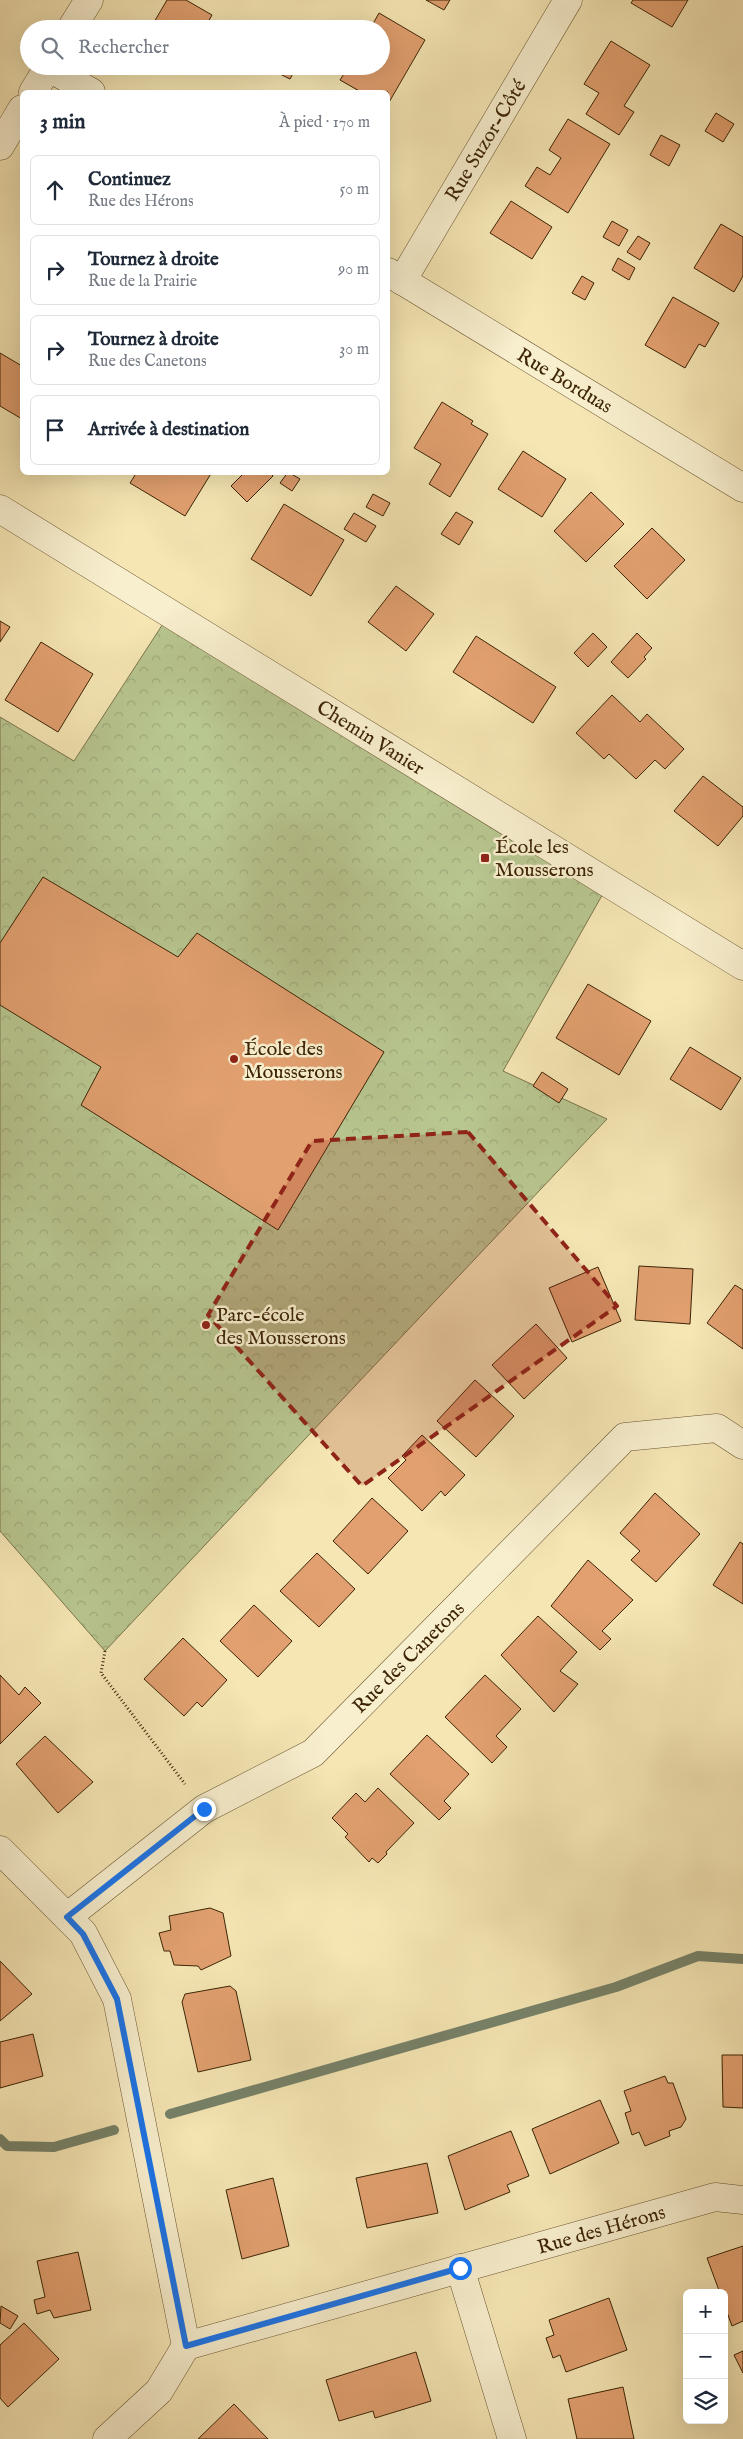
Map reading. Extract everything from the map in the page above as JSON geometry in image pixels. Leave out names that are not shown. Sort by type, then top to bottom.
[{"type":"street","points":[[77,20],[89,0]]},
{"type":"street","name":"Rue Suzor-Côté","points":[[395,277],[568,0]]},
{"type":"street","points":[[34,90],[43,75]]},
{"type":"street","points":[[63,75],[88,90]]},
{"type":"street","points":[[0,146],[20,112]]},
{"type":"street","name":"Rue Borduas","points":[[395,277],[742,485]]},
{"type":"street","name":"Chemin Vanier","points":[[0,509],[743,966]]},
{"type":"street","name":"Rue des Canetons","points":[[67,1917],[204,1809],[313,1753],[625,1437],[717,1428],[743,1445]]},
{"type":"street","points":[[0,1850],[83,1934],[117,1999],[186,2346],[159,2392],[107,2439]]},
{"type":"street","name":"Rue des Hérons","points":[[186,2346],[715,2197],[743,2200]]},
{"type":"street","points":[[460,2268],[512,2439]]},
{"type":"path","points":[[105,1651],[101,1673],[204,1809]]},
{"type":"highlighted area","points":[[468,1132],[617,1306],[362,1486],[208,1315],[312,1141]]},
{"type":"green space","name":"Parc-école des Mousserons","points":[[170,613],[609,883],[503,1071],[607,1119],[105,1651],[0,1531],[0,717],[74,761]]},
{"type":"building","points":[[167,0],[186,0],[212,15],[209,20],[155,20]]},
{"type":"building","points":[[426,0],[450,0],[444,10]]},
{"type":"building","points":[[633,0],[688,0],[672,27],[631,3]]},
{"type":"building","points":[[379,13],[425,40],[390,101],[390,90],[358,90],[340,80],[343,75],[390,75],[390,20],[375,20]]},
{"type":"building","points":[[611,41],[650,65],[624,106],[634,112],[619,135],[586,114],[599,93],[584,84]]},
{"type":"building","points":[[282,75],[292,75],[290,79]]},
{"type":"building","points":[[716,113],[734,124],[723,142],[705,131]]},
{"type":"building","points":[[568,119],[610,144],[568,213],[525,186],[537,167],[550,175],[561,158],[549,150]]},
{"type":"building","points":[[661,135],[680,145],[669,166],[650,155]]},
{"type":"building","points":[[511,201],[552,227],[532,259],[490,233]]},
{"type":"building","points":[[612,221],[628,230],[619,246],[603,237]]},
{"type":"building","points":[[721,224],[743,237],[743,276],[734,292],[694,268]]},
{"type":"building","points":[[638,236],[650,243],[640,260],[627,252]]},
{"type":"building","points":[[618,258],[635,268],[629,280],[612,270]]},
{"type":"building","points":[[582,276],[594,283],[585,300],[572,293]]},
{"type":"building","points":[[673,297],[719,323],[705,347],[699,344],[685,368],[645,345]]},
{"type":"building","points":[[0,353],[20,365],[20,418],[0,406]]},
{"type":"building","points":[[442,402],[473,421],[471,424],[488,434],[450,497],[429,484],[441,464],[414,448]]},
{"type":"building","points":[[523,451],[566,479],[542,517],[498,489]]},
{"type":"building","points":[[135,475],[210,475],[185,516],[130,483]]},
{"type":"building","points":[[242,475],[273,476],[247,502],[231,486]]},
{"type":"building","points":[[286,475],[293,475],[300,479],[292,491],[280,483]]},
{"type":"building","points":[[591,492],[624,524],[586,562],[554,531]]},
{"type":"building","points":[[373,494],[390,503],[383,516],[366,507]]},
{"type":"building","points":[[284,504],[344,540],[311,596],[251,559]]},
{"type":"building","points":[[456,512],[473,522],[459,545],[441,534]]},
{"type":"building","points":[[354,513],[376,526],[366,542],[344,529]]},
{"type":"building","points":[[652,528],[685,560],[647,599],[614,566]]},
{"type":"building","points":[[396,586],[434,614],[406,651],[368,622]]},
{"type":"building","points":[[0,621],[10,627],[0,642]]},
{"type":"building","points":[[593,633],[607,647],[588,667],[574,653]]},
{"type":"building","points":[[637,633],[652,648],[644,657],[646,659],[628,678],[611,662]]},
{"type":"building","points":[[476,636],[556,687],[533,723],[453,672]]},
{"type":"building","points":[[41,642],[93,674],[58,732],[5,700]]},
{"type":"building","points":[[612,695],[640,722],[647,714],[684,749],[665,769],[655,760],[636,779],[609,754],[604,759],[576,733]]},
{"type":"building","points":[[703,776],[743,807],[743,816],[718,846],[674,811]]},
{"type":"building","name":"École des Mousserons","points":[[43,877],[178,957],[197,933],[384,1052],[278,1230],[81,1105],[101,1067],[0,1005],[0,943]]},
{"type":"building","points":[[588,984],[651,1021],[619,1075],[556,1038]]},
{"type":"building","points":[[690,1047],[741,1078],[721,1110],[670,1079]]},
{"type":"building","points":[[542,1072],[568,1089],[559,1103],[533,1086]]},
{"type":"building","points":[[639,1266],[693,1269],[690,1324],[635,1320]]},
{"type":"building","points":[[598,1267],[621,1321],[572,1342],[549,1288]]},
{"type":"building","points":[[735,1285],[743,1290],[743,1349],[707,1323]]},
{"type":"building","points":[[536,1324],[567,1358],[524,1399],[492,1365]]},
{"type":"building","points":[[475,1380],[514,1416],[476,1457],[437,1421]]},
{"type":"building","points":[[422,1435],[465,1475],[445,1496],[441,1491],[422,1511],[388,1478],[406,1460],[402,1456]]},
{"type":"building","points":[[655,1493],[700,1534],[656,1582],[631,1560],[640,1551],[620,1533]]},
{"type":"building","points":[[372,1498],[408,1531],[368,1574],[333,1541]]},
{"type":"building","points":[[740,1542],[743,1544],[743,1604],[713,1585]]},
{"type":"building","points":[[317,1553],[355,1589],[319,1627],[280,1591]]},
{"type":"building","points":[[588,1560],[633,1600],[602,1631],[611,1639],[600,1650],[551,1606]]},
{"type":"building","points":[[254,1605],[292,1641],[258,1677],[220,1641]]},
{"type":"building","points":[[538,1616],[577,1652],[560,1671],[578,1684],[554,1712],[501,1655]]},
{"type":"building","points":[[183,1638],[227,1680],[202,1707],[197,1702],[184,1716],[144,1679]]},
{"type":"building","points":[[0,1675],[19,1695],[25,1687],[41,1703],[0,1744]]},
{"type":"building","points":[[485,1675],[521,1709],[496,1736],[507,1747],[492,1763],[445,1717]]},
{"type":"building","points":[[427,1735],[469,1774],[444,1801],[451,1808],[439,1820],[390,1774]]},
{"type":"building","points":[[45,1736],[93,1782],[58,1813],[16,1764]]},
{"type":"building","points":[[378,1788],[414,1823],[378,1863],[372,1858],[369,1862],[345,1837],[348,1834],[332,1818],[356,1793],[365,1802]]},
{"type":"building","points":[[210,1908],[223,1913],[231,1956],[201,1970],[198,1966],[174,1965],[170,1951],[164,1951],[159,1933],[171,1930],[169,1916]]},
{"type":"building","points":[[0,1961],[32,1994],[0,2021]]},
{"type":"building","points":[[230,1986],[236,1991],[251,2060],[198,2072],[182,2002],[185,1994]]},
{"type":"building","points":[[33,2034],[43,2076],[0,2088],[0,2042]]},
{"type":"building","points":[[722,2055],[743,2055],[743,2108],[723,2107]]},
{"type":"building","points":[[665,2076],[668,2083],[673,2083],[686,2119],[681,2127],[669,2131],[670,2136],[645,2146],[639,2132],[632,2135],[625,2113],[631,2111],[624,2091]]},
{"type":"building","points":[[600,2100],[619,2143],[550,2174],[532,2129]]},
{"type":"building","points":[[511,2131],[529,2176],[507,2185],[510,2192],[465,2210],[448,2156]]},
{"type":"building","points":[[427,2163],[438,2213],[367,2228],[356,2178]]},
{"type":"building","points":[[273,2178],[289,2246],[242,2259],[226,2190]]},
{"type":"building","points":[[743,2246],[743,2321],[732,2326],[728,2315],[728,2289],[719,2289],[707,2258]]},
{"type":"building","points":[[78,2252],[91,2310],[54,2318],[50,2310],[37,2314],[34,2300],[45,2297],[37,2261]]},
{"type":"building","points":[[609,2298],[627,2350],[566,2372],[560,2355],[553,2358],[546,2338],[554,2335],[549,2320]]},
{"type":"building","points":[[1,2306],[18,2316],[10,2329],[0,2323]]},
{"type":"building","points":[[24,2323],[59,2359],[8,2407],[0,2398],[0,2345]]},
{"type":"building","points":[[743,2351],[743,2373],[734,2355]]},
{"type":"building","points":[[416,2352],[431,2401],[375,2418],[373,2411],[339,2421],[326,2380]]},
{"type":"building","points":[[623,2387],[634,2439],[577,2439],[568,2399]]},
{"type":"building","points":[[234,2404],[268,2439],[198,2439]]},
{"type":"waterway","points":[[170,2114],[616,1987],[698,1956],[743,1959]]},
{"type":"waterway","points":[[0,2139],[7,2146],[54,2147],[114,2130]]},
{"type":"place","name":"École les Mousserons","points":[[485,858]]},
{"type":"place","name":"École des Mousserons","points":[[234,1059]]},
{"type":"place","name":"Parc-école des Mousserons","points":[[206,1325]]},
{"type":"route","points":[[204,1809],[67,1917],[83,1934],[117,1999],[186,2346],[460,2268]]}]
